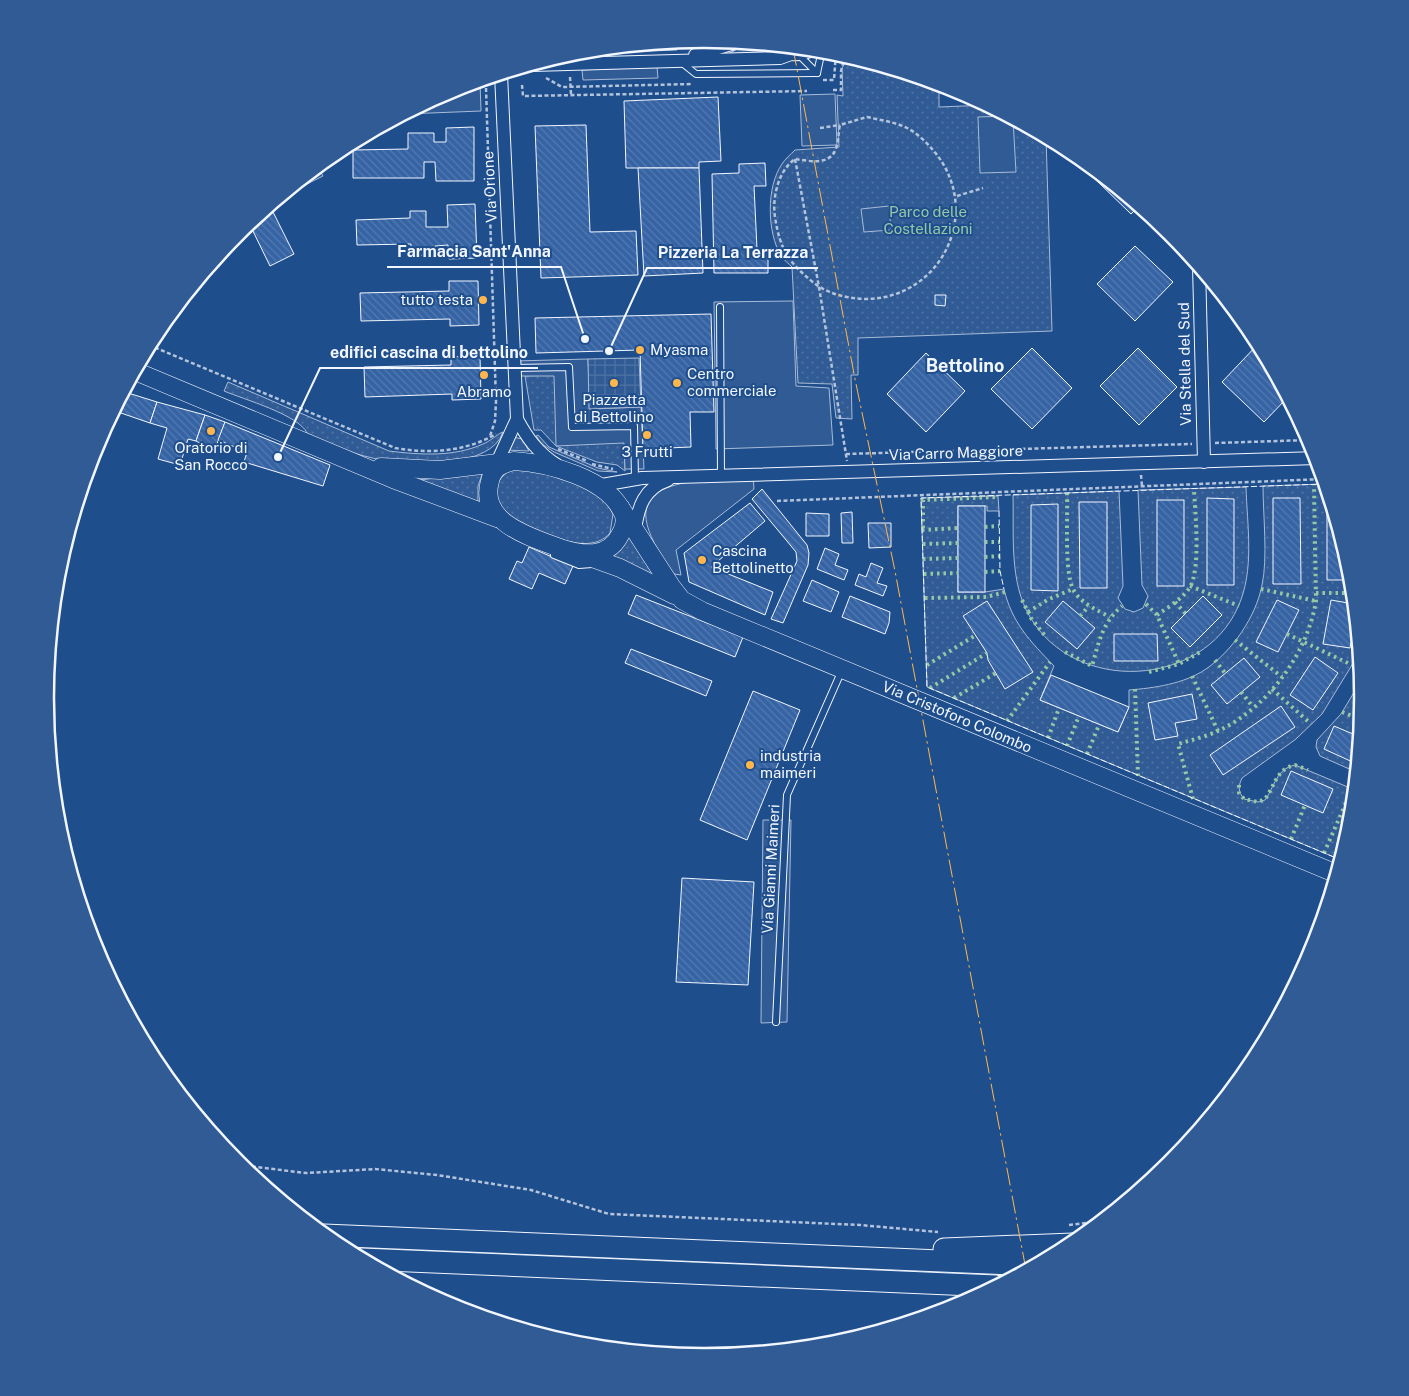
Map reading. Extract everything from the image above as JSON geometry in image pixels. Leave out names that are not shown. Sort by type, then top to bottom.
[{"type":"highway","points":[[339,1236],[1023,1265]]},
{"type":"highway","points":[[528,1245],[676,1240],[854,1248],[938,1249],[1057,1245]]},
{"type":"highway","points":[[377,1260],[982,1285]]},
{"type":"highway","points":[[550,1268],[656,1279],[953,1299]]},
{"type":"main road","points":[[141,373],[367,466],[393,479],[503,522],[543,541],[610,564],[682,600]]},
{"type":"main road","name":"Via Cristoforo Colombo","points":[[494,468],[514,461],[565,470],[596,486],[630,519],[662,575],[682,600],[712,615],[1331,872]]},
{"type":"main road","points":[[367,466],[425,471],[494,468],[488,489],[488,504],[503,522]]},
{"type":"main road","points":[[581,554],[604,551],[618,538],[630,519]]},
{"type":"street","points":[[678,60],[717,48]]},
{"type":"street","points":[[561,64],[780,58],[795,55]]},
{"type":"street","name":"Via Orione","points":[[501,80],[517,419]]},
{"type":"street","name":"Via Stella del Sud","points":[[1199,275],[1204,462]]},
{"type":"street","points":[[494,468],[517,419]]},
{"type":"street","points":[[517,419],[528,438],[545,458],[565,470]]},
{"type":"street","name":"Via Carro Maggiore","points":[[596,486],[635,479],[674,477],[1308,458]]},
{"type":"street","points":[[630,519],[654,486],[674,477]]},
{"type":"lane","points":[[795,55],[817,73]]},
{"type":"lane","points":[[817,73],[820,58]]},
{"type":"lane","points":[[678,60],[696,74],[817,73]]},
{"type":"lane","points":[[720,307],[721,476]]},
{"type":"lane","points":[[515,368],[569,367],[572,427],[634,426],[635,479]]},
{"type":"lane","points":[[503,522],[523,534],[529,545],[579,565],[610,564]]},
{"type":"lane","name":"Via Gianni Maimeri","points":[[776,1022],[787,795],[842,669]]},
{"type":"path","points":[[833,90],[842,90],[841,71],[843,63]]},
{"type":"path","points":[[570,73],[571,95]]},
{"type":"path","points":[[522,85],[523,96],[807,91]]},
{"type":"path","points":[[486,88],[496,401],[495,421],[490,438]]},
{"type":"path","points":[[820,128],[867,118],[908,128],[927,143],[942,160],[956,196],[956,213],[947,248],[928,274],[916,284],[889,297],[847,297],[819,287],[799,271],[785,255],[778,234],[775,196],[783,169],[795,159],[819,161],[833,154],[836,149],[840,125]]},
{"type":"path","points":[[795,159],[819,287],[849,472]]},
{"type":"path","points":[[956,196],[983,188]]},
{"type":"path","points":[[157,348],[395,448],[408,451],[468,447],[501,431],[511,432]]},
{"type":"path","points":[[846,454],[1301,440]]},
{"type":"path","points":[[550,446],[592,464],[616,470],[618,483]]},
{"type":"path","points":[[777,501],[1316,479]]},
{"type":"path","points":[[254,1167],[306,1173],[375,1169],[438,1175],[531,1190],[609,1214],[860,1225],[939,1232]]},
{"type":"path","points":[[1061,1226],[1088,1223]]},
{"type":"green space","points":[[738,49],[766,51],[769,55],[722,57]]},
{"type":"green space","name":"Parco delle Costellazioni","points":[[845,63],[914,82],[939,92],[939,107],[972,106],[1046,145],[1052,331],[858,338],[858,375],[851,375],[852,419],[836,418],[832,384],[798,383],[792,267],[781,256],[776,246],[770,210],[773,185],[777,174],[783,162],[795,150],[839,147],[837,95],[843,96],[842,68]]},
{"type":"green space","points":[[554,375],[624,443],[625,471],[617,465],[597,462],[556,446],[541,430],[534,430],[525,376]]},
{"type":"green space","points":[[228,382],[389,451],[437,454],[461,451],[486,443],[503,432],[496,444],[483,453],[468,458],[431,463],[383,460],[334,446],[307,433],[302,426],[282,414],[224,391]]},
{"type":"green space","points":[[538,435],[549,447],[598,468],[617,472],[598,471],[554,452],[542,444],[536,436]]},
{"type":"green space","points":[[513,437],[522,439],[529,451],[506,450]]},
{"type":"green space","points":[[519,468],[572,481],[596,494],[606,503],[613,514],[610,533],[600,541],[574,543],[545,534],[507,515],[497,501],[497,487],[504,475]]},
{"type":"green space","points":[[483,472],[478,486],[478,502],[420,480]]},
{"type":"green space","points":[[1318,484],[1333,530],[1343,571],[1354,660],[1322,714],[1296,739],[1242,778],[1239,789],[1244,799],[1258,802],[1265,800],[1280,774],[1295,765],[1348,787],[1343,825],[1335,858],[927,687],[921,498],[998,496],[999,511],[987,511],[987,506],[958,506],[958,592],[985,592],[1004,589],[1007,601],[1017,622],[1030,640],[1054,666],[1040,700],[1118,732],[1129,707],[1129,690],[1179,682],[1197,674],[1216,662],[1242,632],[1259,597],[1264,574],[1263,486]]},
{"type":"green space","points":[[1246,487],[1249,547],[1247,578],[1243,593],[1238,607],[1221,634],[1197,654],[1168,666],[1137,671],[1106,669],[1076,659],[1050,642],[1030,617],[1023,603],[1016,574],[1013,542],[1013,495],[1119,491],[1123,586],[1118,598],[1125,609],[1134,612],[1143,608],[1148,596],[1142,585],[1138,490]]},
{"type":"green space","points":[[628,535],[660,579],[613,557]]},
{"type":"green space","points":[[1355,691],[1354,741],[1351,770],[1320,756],[1316,747],[1317,740],[1341,714]]},
{"type":"shaded area","points":[[662,49],[677,50],[635,52]]},
{"type":"shaded area","points":[[657,67],[658,78],[583,80],[582,70]]},
{"type":"shaded area","points":[[480,88],[481,111],[420,113]]},
{"type":"shaded area","points":[[835,94],[837,145],[802,146],[800,95]]},
{"type":"shaded area","points":[[995,116],[1013,126],[1016,172],[980,173],[978,117]]},
{"type":"shaded area","points":[[321,173],[323,176],[306,185]]},
{"type":"shaded area","points":[[889,206],[891,230],[864,232],[861,209]]},
{"type":"shaded area","points":[[793,301],[796,386],[829,388],[833,445],[716,449],[714,302]]},
{"type":"shaded area","name":"Piazzetta di Bettolino","points":[[639,358],[641,407],[589,409],[588,359]]},
{"type":"shaded area","points":[[588,359],[590,409],[641,407],[644,469],[625,469],[624,443],[556,446],[554,376],[515,376],[515,361]]},
{"type":"shaded area","points":[[753,475],[754,489],[676,550],[681,575],[674,574],[654,543],[646,520],[648,503],[659,492],[676,485],[699,480]]},
{"type":"shaded area","points":[[763,820],[791,820],[787,1022],[761,1023]]},
{"type":"building","points":[[718,97],[721,161],[699,162],[699,168],[626,168],[624,101]]},
{"type":"building","points":[[586,125],[590,232],[636,231],[638,275],[541,278],[535,126]]},
{"type":"building","points":[[474,127],[474,181],[436,181],[435,162],[424,162],[424,178],[353,178],[354,150],[408,149],[408,133],[434,133],[434,142],[446,142],[446,128]]},
{"type":"building","points":[[765,163],[766,186],[754,186],[757,249],[768,251],[768,273],[714,273],[712,174],[739,173],[739,164]]},
{"type":"building","points":[[638,168],[699,168],[703,273],[644,276]]},
{"type":"building","points":[[1095,179],[1100,182],[1135,210],[1131,214]]},
{"type":"building","points":[[475,204],[477,258],[449,259],[448,245],[435,246],[436,255],[411,256],[411,244],[357,245],[356,220],[410,218],[410,211],[426,211],[426,227],[448,227],[447,205]]},
{"type":"building","points":[[273,212],[294,254],[270,266],[253,231]]},
{"type":"building","points":[[1135,246],[1173,282],[1135,321],[1097,284]]},
{"type":"building","points":[[449,281],[478,281],[479,325],[450,326],[450,319],[361,321],[360,293],[449,291]]},
{"type":"building","points":[[935,295],[946,295],[945,306],[935,305]]},
{"type":"building","name":"Centro commerciale","points":[[711,314],[714,412],[690,412],[691,447],[643,449],[640,350],[536,353],[535,318]]},
{"type":"building","points":[[1032,348],[1072,388],[1032,429],[991,389]]},
{"type":"building","points":[[1138,348],[1177,387],[1139,425],[1100,386]]},
{"type":"building","points":[[1253,349],[1284,402],[1264,422],[1222,382]]},
{"type":"building","points":[[926,353],[965,391],[926,432],[887,394]]},
{"type":"building","points":[[480,356],[481,399],[452,400],[452,394],[365,397],[364,367],[451,365],[451,357]]},
{"type":"building","points":[[130,394],[157,402],[150,423],[120,413]]},
{"type":"building","points":[[157,402],[205,415],[196,441],[188,439],[180,465],[158,459],[167,428],[150,423]]},
{"type":"building","name":"Oratorio di San Rocco","points":[[205,415],[225,422],[214,452],[198,447],[200,443],[196,441]]},
{"type":"building","points":[[225,422],[330,465],[323,486],[244,462],[247,452],[218,440]]},
{"type":"building","points":[[762,489],[807,545],[809,553],[808,565],[783,623],[771,619],[797,561],[796,552],[752,499]]},
{"type":"building","points":[[1207,498],[1234,499],[1234,585],[1207,585]]},
{"type":"building","points":[[1273,498],[1300,498],[1301,584],[1273,584]]},
{"type":"building","points":[[1157,500],[1184,500],[1184,586],[1157,586]]},
{"type":"building","points":[[1079,502],[1107,502],[1107,588],[1080,588]]},
{"type":"building","name":"Cascina Bettolinetto","points":[[750,503],[765,521],[711,567],[773,592],[765,615],[689,582],[684,553]]},
{"type":"building","points":[[1058,504],[1058,591],[1031,590],[1031,505]]},
{"type":"building","points":[[958,506],[985,506],[985,592],[958,592]]},
{"type":"building","points":[[1327,511],[1344,580],[1327,580]]},
{"type":"building","points":[[852,512],[853,543],[842,543],[841,513]]},
{"type":"building","points":[[806,513],[829,514],[829,536],[806,536]]},
{"type":"building","points":[[868,523],[891,523],[891,547],[869,548]]},
{"type":"building","points":[[529,547],[573,566],[565,584],[539,573],[532,589],[509,579],[517,561],[522,563]]},
{"type":"building","points":[[825,548],[839,554],[835,565],[848,570],[844,580],[817,569]]},
{"type":"building","points":[[871,563],[883,568],[877,583],[887,586],[883,596],[855,585],[859,574],[866,577]]},
{"type":"building","points":[[812,580],[839,592],[831,612],[803,601]]},
{"type":"building","points":[[636,595],[743,637],[735,657],[628,614]]},
{"type":"building","points":[[850,596],[890,612],[885,634],[842,617]]},
{"type":"building","points":[[1203,596],[1222,615],[1190,647],[1171,628]]},
{"type":"building","points":[[1277,600],[1299,610],[1278,652],[1256,642]]},
{"type":"building","points":[[1331,600],[1348,603],[1352,638],[1350,648],[1323,644]]},
{"type":"building","points":[[987,601],[1033,672],[1005,689],[988,660],[987,653],[963,616]]},
{"type":"building","points":[[1063,601],[1095,628],[1077,649],[1045,622]]},
{"type":"building","points":[[1114,634],[1157,634],[1158,661],[1114,661]]},
{"type":"building","points":[[631,649],[712,681],[706,696],[625,663]]},
{"type":"building","points":[[1315,657],[1338,673],[1313,710],[1290,695]]},
{"type":"building","points":[[1244,658],[1260,677],[1227,704],[1211,685]]},
{"type":"building","points":[[1051,675],[1129,707],[1118,732],[1040,700]]},
{"type":"building","name":"industria maimeri","points":[[753,691],[800,710],[747,840],[700,820]]},
{"type":"building","points":[[1192,694],[1197,719],[1175,723],[1178,736],[1155,740],[1148,703]]},
{"type":"building","points":[[1281,706],[1295,727],[1223,775],[1210,755]]},
{"type":"building","points":[[1334,726],[1354,735],[1352,762],[1324,749]]},
{"type":"building","points":[[1291,771],[1333,789],[1323,813],[1281,795]]},
{"type":"building","points":[[682,878],[754,882],[748,985],[676,982]]},
{"type":"hedge","points":[[1193,799],[1178,744],[1218,731],[1253,709],[1282,678],[1304,641],[1316,601],[1314,484]]},
{"type":"hedge","points":[[1157,615],[1183,595],[1190,587],[1193,578],[1196,553],[1194,489]]},
{"type":"hedge","points":[[1067,493],[1067,556],[1073,589],[1084,602],[1110,617]]},
{"type":"hedge","points":[[923,528],[923,500],[996,497]]},
{"type":"hedge","points":[[985,527],[999,526]]},
{"type":"hedge","points":[[922,530],[958,528]]},
{"type":"hedge","points":[[985,542],[1000,542]]},
{"type":"hedge","points":[[923,544],[958,543]]},
{"type":"hedge","points":[[985,557],[1000,556]]},
{"type":"hedge","points":[[923,559],[958,558]]},
{"type":"hedge","points":[[985,572],[1000,571]]},
{"type":"hedge","points":[[924,574],[958,573]]},
{"type":"hedge","points":[[1190,586],[1239,606]]},
{"type":"hedge","points":[[1028,612],[1049,599],[1073,589]]},
{"type":"hedge","points":[[1261,589],[1316,601]]},
{"type":"hedge","points":[[925,598],[986,597],[1005,592]]},
{"type":"hedge","points":[[1316,593],[1346,593]]},
{"type":"hedge","points":[[1022,600],[1031,618],[1046,637]]},
{"type":"hedge","points":[[1175,602],[1186,614]]},
{"type":"hedge","points":[[1146,604],[1157,615],[1179,664]]},
{"type":"hedge","points":[[1080,616],[1089,606]]},
{"type":"hedge","points":[[1065,652],[1092,666],[1099,641],[1106,626],[1115,612],[1122,606]]},
{"type":"hedge","points":[[1287,634],[1352,665]]},
{"type":"hedge","points":[[927,665],[976,635]]},
{"type":"hedge","points":[[1235,640],[1282,677]]},
{"type":"hedge","points":[[1149,672],[1179,664],[1202,651]]},
{"type":"hedge","points":[[930,688],[987,653]]},
{"type":"hedge","points":[[1215,660],[1225,673]]},
{"type":"hedge","points":[[1007,721],[1050,662]]},
{"type":"hedge","points":[[954,698],[996,673]]},
{"type":"hedge","points":[[1192,676],[1218,731]]},
{"type":"hedge","points":[[1135,689],[1138,776]]},
{"type":"hedge","points":[[1272,689],[1311,724]]},
{"type":"hedge","points":[[1241,692],[1253,707]]},
{"type":"hedge","points":[[1048,738],[1059,708]]},
{"type":"hedge","points":[[1342,712],[1355,717]]},
{"type":"hedge","points":[[1067,746],[1079,716]]},
{"type":"hedge","points":[[1087,754],[1099,725]]},
{"type":"hedge","points":[[1239,785],[1239,793],[1244,799],[1258,802],[1265,799],[1284,770],[1295,765],[1308,770]]},
{"type":"hedge","points":[[1324,853],[1346,802]]},
{"type":"hedge","points":[[1291,839],[1305,805]]},
{"type":"fence","points":[[1318,484],[921,498],[927,687],[1335,858]]},
{"type":"fence","points":[[999,511],[1000,571],[1004,589]]},
{"type":"power","points":[[794,54],[855,379],[895,571],[1025,1264]]},
{"type":"place","name":"tutto testa","points":[[483,300]]},
{"type":"place","name":"Farmacia Sant'Anna","points":[[585,339]]},
{"type":"place","name":"Myasma","points":[[640,350]]},
{"type":"place","name":"Pizzeria La Terrazza","points":[[609,351]]},
{"type":"place","name":"Abramo","points":[[484,375]]},
{"type":"place","name":"Piazzetta di Bettolino","points":[[614,383]]},
{"type":"place","name":"Centro commerciale","points":[[677,383]]},
{"type":"place","name":"Oratorio di San Rocco","points":[[211,431]]},
{"type":"place","name":"3 Frutti","points":[[647,435]]},
{"type":"place","name":"edifici cascina di bettolino","points":[[278,457]]},
{"type":"place","name":"Cascina Bettolinetto","points":[[702,560]]},
{"type":"place","name":"industria maimeri","points":[[750,765]]},
{"type":"district","name":"Bettolino","points":[[965,366]]}]
